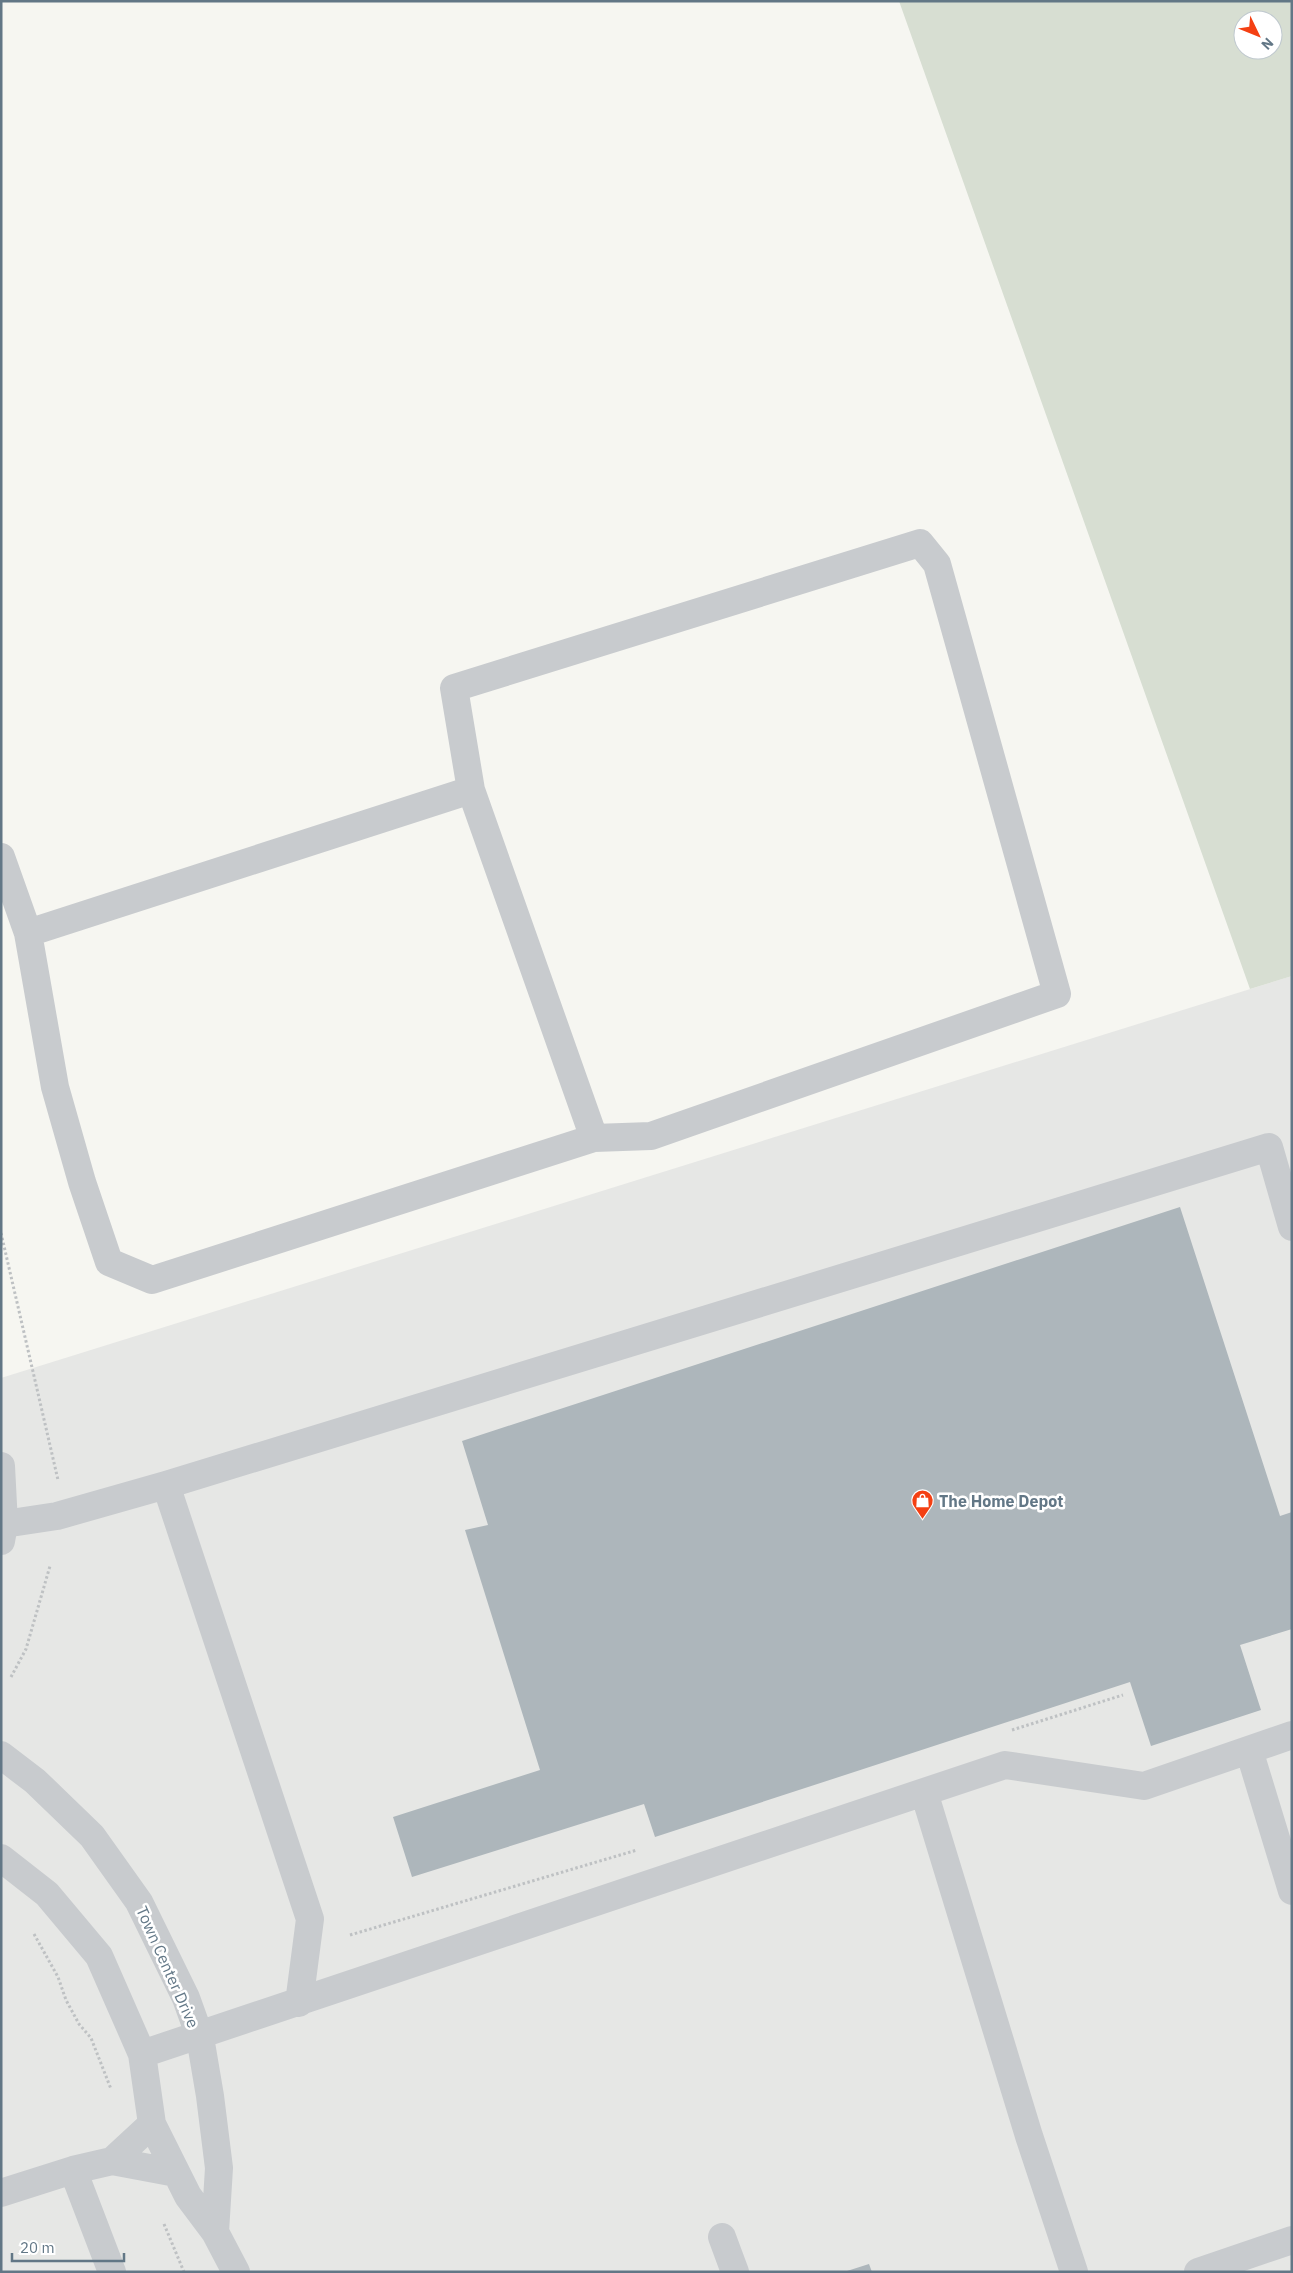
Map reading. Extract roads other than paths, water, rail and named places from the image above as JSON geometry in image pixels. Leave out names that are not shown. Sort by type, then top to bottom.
[{"type":"street","points":[[1,857],[28,933],[54,1087],[82,1182],[109,1262],[152,1280],[594,1138],[651,1136],[1057,994],[938,564],[920,542],[454,688],[471,790],[594,1138]]},
{"type":"street","points":[[28,933],[471,790]]},
{"type":"street","points":[[1,1466],[3,1533],[166,1485],[1269,1147],[1292,1227]]},
{"type":"street","points":[[166,1485],[310,1919],[299,2003]]},
{"type":"street","points":[[142,2054],[1005,1765],[1144,1786],[1292,1735]]},
{"type":"street","points":[[1249,1750],[1292,1891]]},
{"type":"street","name":"Town Center Drive","points":[[1,1755],[35,1781],[92,1836],[139,1902],[186,1998],[200,2036],[219,2168],[215,2232]]},
{"type":"street","points":[[924,1792],[1029,2136],[1074,2272]]},
{"type":"street","points":[[1,1858],[47,1894],[99,1956],[142,2054],[152,2124],[188,2196],[215,2232],[236,2272]]},
{"type":"street","points":[[112,2161],[152,2124]]},
{"type":"street","points":[[1,2193],[73,2170],[112,2161],[176,2173]]},
{"type":"street","points":[[73,2170],[112,2272]]},
{"type":"street","points":[[722,2237],[735,2272]]},
{"type":"street","points":[[1198,2272],[1292,2240]]},
{"type":"place","name":"The Home Depot","points":[[923,1520]]}]
